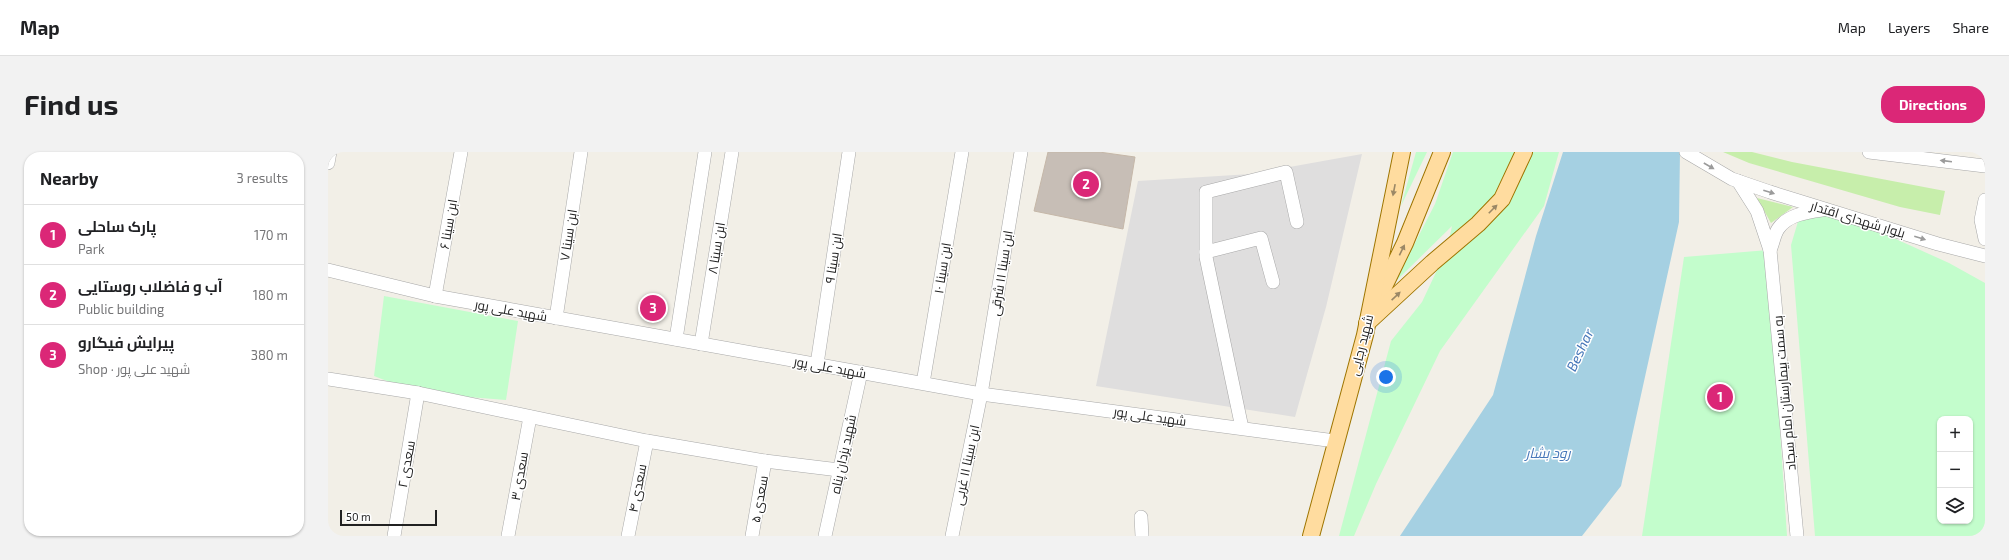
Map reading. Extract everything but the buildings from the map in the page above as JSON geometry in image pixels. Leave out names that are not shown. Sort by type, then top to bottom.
[{"type":"main road","name":"شهید رجایی","points":[[1311,536],[1367,323],[1402,152]]},
{"type":"main road","points":[[1367,323],[1405,243],[1442,152]]},
{"type":"main road","points":[[1367,323],[1432,262],[1478,224],[1502,199],[1524,152]]},
{"type":"street","points":[[328,163],[330,152]]},
{"type":"street","name":"ابن سینا ۶","points":[[435,296],[461,152]]},
{"type":"street","name":"ابن سینا ۷","points":[[556,318],[581,152]]},
{"type":"street","name":"ابن سینا ۸","points":[[676,339],[705,152]]},
{"type":"street","name":"ابن سینا ۸","points":[[701,344],[732,152]]},
{"type":"street","name":"ابن سینا ۹","points":[[817,364],[850,152]]},
{"type":"street","name":"ابن سینا ۱۰","points":[[923,383],[962,152]]},
{"type":"street","name":"ابن سینا ۱۱ شرقی","points":[[981,394],[1021,152]]},
{"type":"street","name":"بلوار شهدای اقتدار","points":[[1686,152],[1735,180],[1826,210],[1938,244],[1985,256]]},
{"type":"street","points":[[1869,152],[1985,166]]},
{"type":"street","points":[[1242,428],[1206,252],[1206,192],[1286,172],[1297,222]]},
{"type":"street","points":[[1735,180],[1757,211],[1770,250]]},
{"type":"street","points":[[1985,200],[1981,220],[1985,239]]},
{"type":"street","points":[[1770,250],[1778,229],[1789,219],[1807,212],[1826,210]]},
{"type":"street","points":[[1206,252],[1261,238],[1273,282]]},
{"type":"street","name":"به سمت بیمارستان امام سجاد","points":[[1770,250],[1797,536]]},
{"type":"street","name":"شهید علی پور","points":[[328,270],[435,296],[981,394],[1335,441]]},
{"type":"street","name":"شهید یزدان پناه","points":[[825,536],[861,372]]},
{"type":"street","points":[[328,379],[418,393],[647,441],[765,461],[839,470]]},
{"type":"street","name":"سعدی ۲","points":[[394,536],[418,393]]},
{"type":"street","name":"ابن سینا ۱۱ غربی","points":[[952,536],[981,394]]},
{"type":"street","name":"سعدی ۳","points":[[508,536],[530,417]]},
{"type":"street","name":"سعدی ۴","points":[[628,536],[647,441]]},
{"type":"street","name":"سعدی ۵","points":[[752,536],[765,461]]},
{"type":"street","points":[[1141,517],[1142,536]]},
{"type":"shaded area","points":[[1362,154],[1326,307],[1295,417],[1096,386],[1138,181],[1251,174]]},
{"type":"green space","points":[[1416,152],[1427,152],[1401,206]]},
{"type":"green space","points":[[1453,152],[1559,152],[1544,206],[1440,351],[1376,484],[1354,536],[1339,536],[1391,341],[1422,302],[1447,249],[1452,226],[1395,282],[1435,204]]},
{"type":"green space","points":[[1723,152],[1752,152],[1792,162],[1945,191],[1940,215],[1900,207],[1749,163]]},
{"type":"green space","points":[[1757,198],[1793,207],[1771,223]]},
{"type":"green space","points":[[1805,198],[1949,263],[1985,283],[1985,536],[1815,536],[1791,245]]},
{"type":"green space","points":[[1768,250],[1787,536],[1642,536],[1684,257]]},
{"type":"green space","points":[[384,296],[518,321],[506,400],[418,393],[374,376]]},
{"type":"water","name":"رود بشار","points":[[1563,152],[1680,152],[1679,222],[1621,486],[1582,536],[1400,536],[1493,395],[1536,236]]},
{"type":"place","name":"آب و فاضلاب روستایی","points":[[1086,184]]},
{"type":"place","name":"پیرایش فیگارو","points":[[653,308]]},
{"type":"place","name":"پارک ساحلی","points":[[1720,397]]},
{"type":"water label","name":"Beshar","points":[[1580,350]]}]
